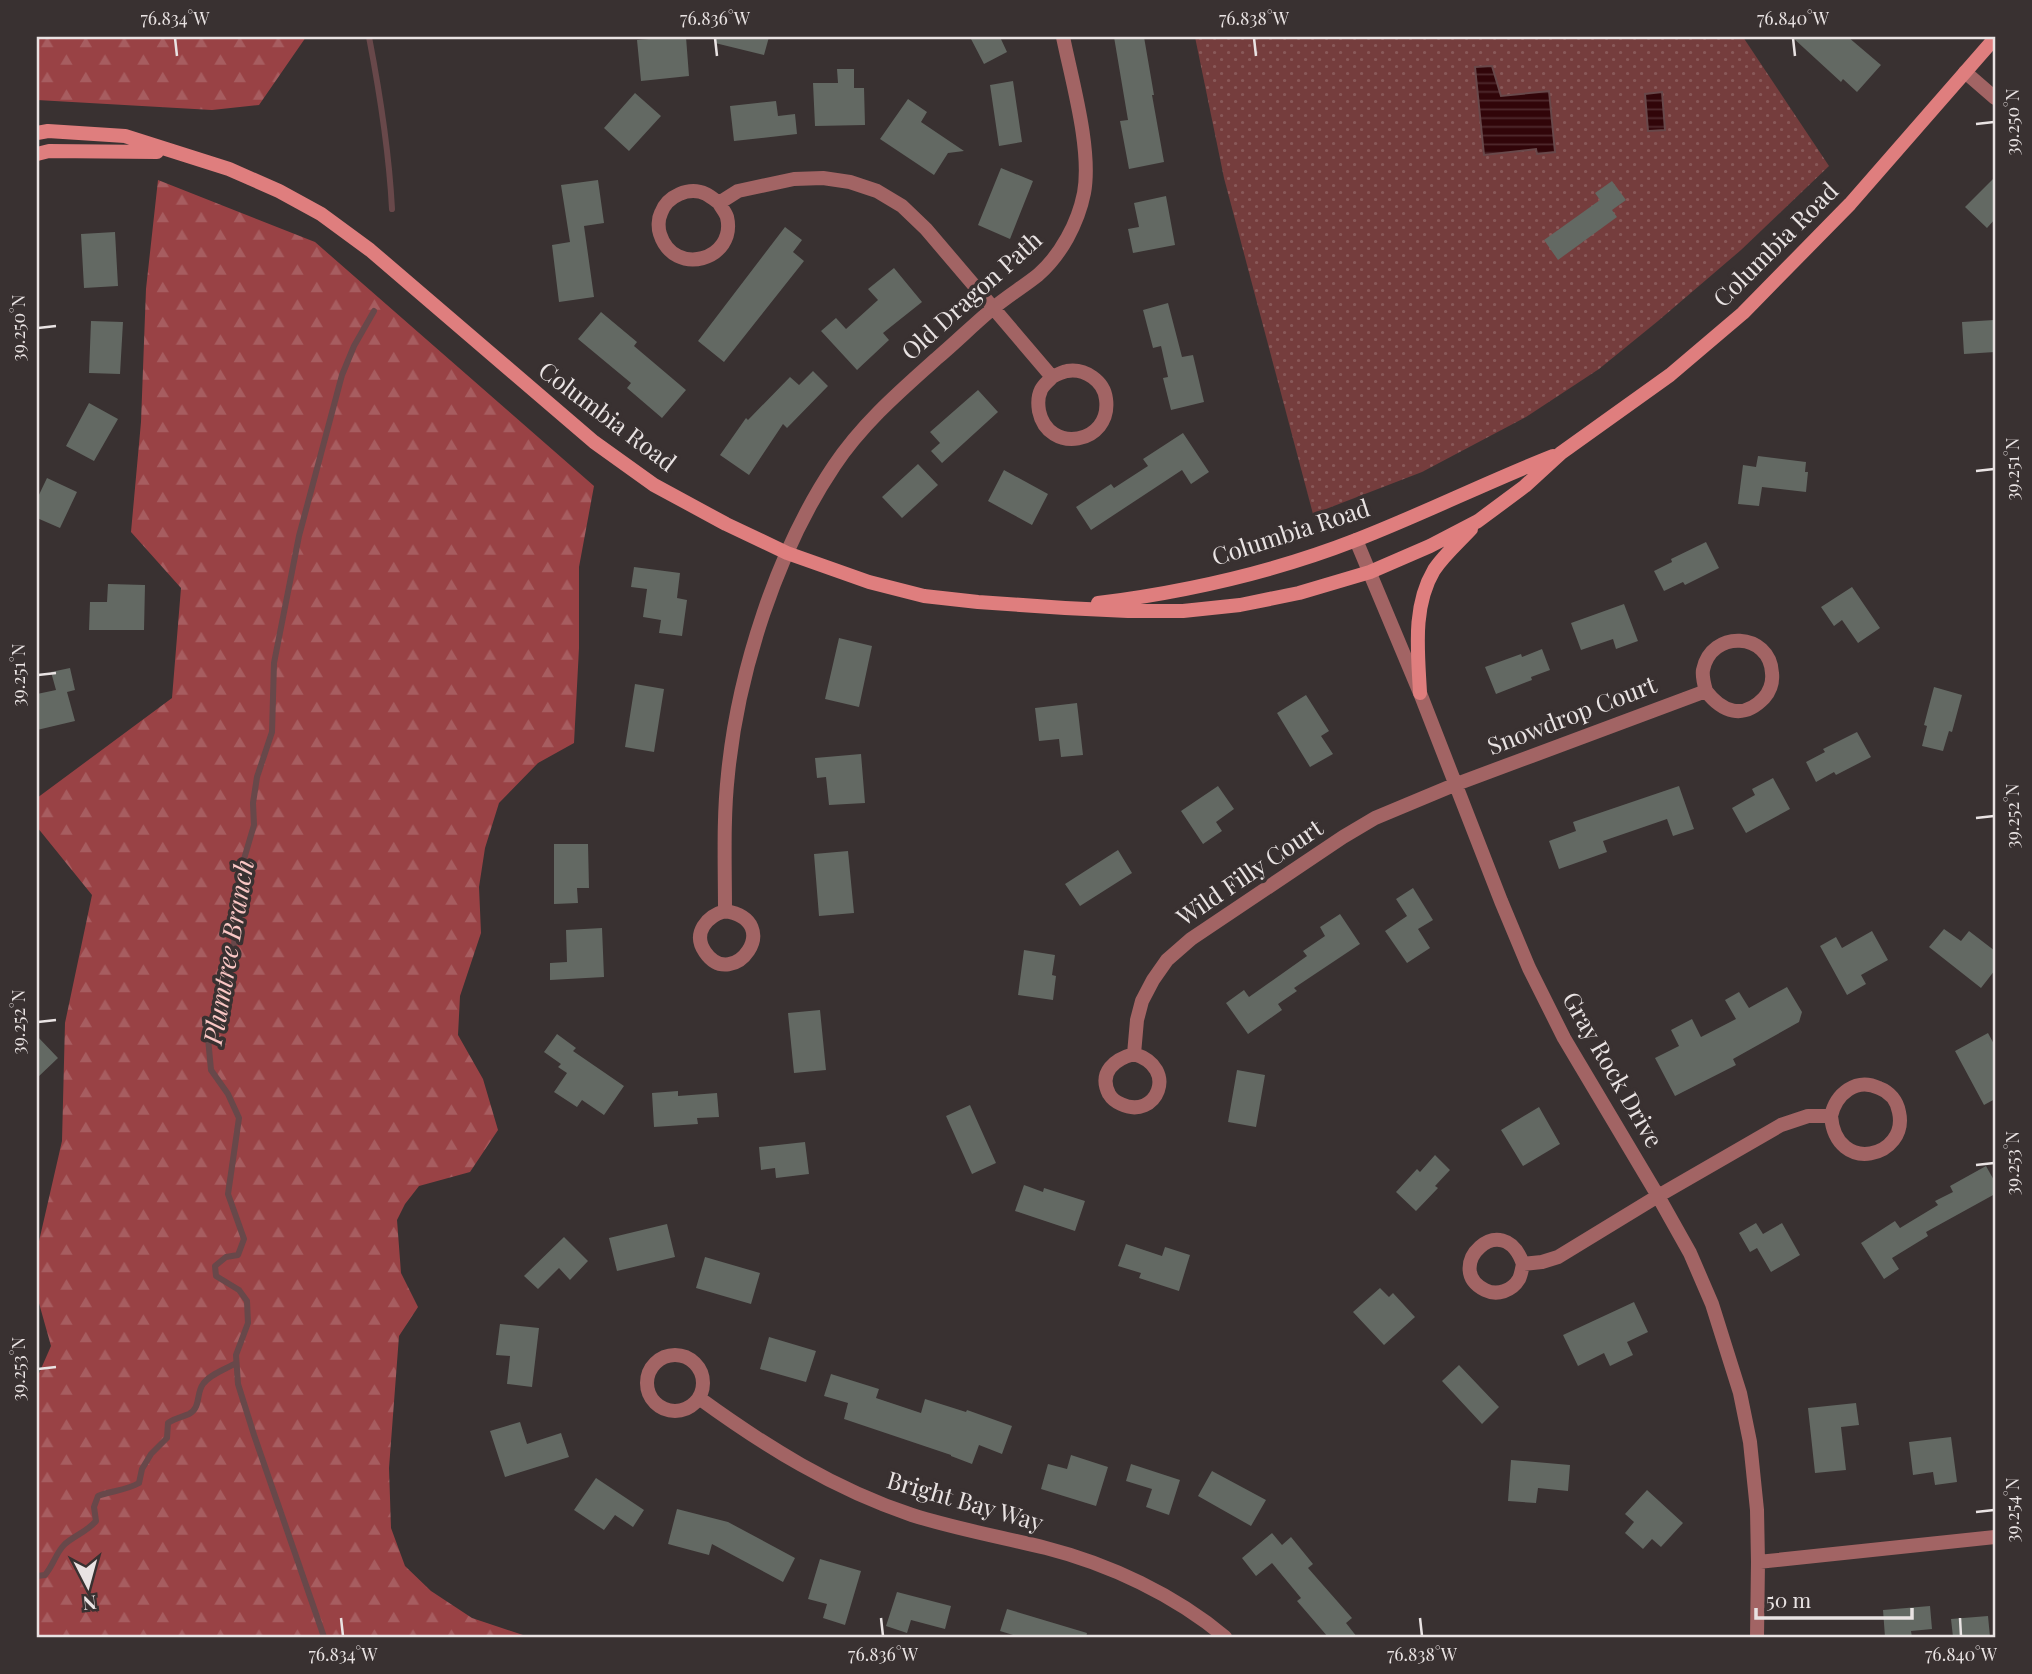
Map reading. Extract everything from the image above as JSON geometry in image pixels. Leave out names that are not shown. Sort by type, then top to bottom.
[{"type":"street","name":"Old Dragon Path","points":[[725,911],[724,828],[728,771],[736,723],[755,639],[787,553],[814,499],[834,465],[883,406],[992,309],[1040,273],[1061,248],[1075,222],[1084,193],[1086,163],[1063,37]]},
{"type":"street","name":"Columbia Road","points":[[37,133],[48,131],[125,136],[229,169],[279,191],[321,214],[370,250],[594,442],[654,485],[787,553],[869,582],[924,596],[1065,608],[1183,611],[1240,605],[1299,593],[1370,572],[1430,546],[1478,521],[1525,486],[1561,453],[1670,375],[1743,313],[1850,204],[1995,38]]},
{"type":"street","points":[[1965,72],[1995,98]]},
{"type":"street","name":"Columbia Road","points":[[37,154],[49,151],[172,152]]},
{"type":"street","points":[[719,203],[738,191],[794,179],[823,178],[850,182],[877,191],[902,206],[926,229],[1052,377]]},
{"type":"street","points":[[690,191],[704,193],[719,203],[727,218],[727,234],[721,247],[711,256],[697,260],[684,259],[673,254],[662,242],[658,229],[660,213],[667,202],[678,194],[690,191]]},
{"type":"street","points":[[1067,371],[1086,373],[1097,380],[1106,393],[1107,408],[1103,421],[1095,432],[1082,439],[1070,439],[1057,436],[1048,430],[1041,420],[1038,404],[1041,390],[1052,377],[1067,371]]},
{"type":"street","name":"Columbia Road","points":[[1065,608],[1127,600],[1234,578],[1288,563],[1356,540],[1561,453]]},
{"type":"street","points":[[1420,693],[1417,627],[1425,591],[1439,564],[1478,521]]},
{"type":"street","name":"Gray Rock Drive","points":[[1356,540],[1530,968],[1564,1038],[1690,1253],[1712,1304],[1740,1393],[1750,1441],[1757,1510],[1757,1637]]},
{"type":"street","points":[[1739,640],[1753,644],[1769,658],[1772,682],[1768,694],[1747,710],[1726,709],[1715,703],[1706,691],[1702,672],[1707,658],[1715,648],[1739,640]]},
{"type":"street","name":"Snowdrop Court","points":[[1454,785],[1706,691]]},
{"type":"street","name":"Wild Filly Court","points":[[1134,1054],[1142,1001],[1167,960],[1191,939],[1364,824],[1454,785]]},
{"type":"street","points":[[1868,1085],[1879,1087],[1895,1101],[1900,1124],[1894,1140],[1887,1146],[1864,1154],[1856,1153],[1842,1145],[1832,1129],[1831,1116],[1833,1105],[1840,1095],[1856,1086],[1868,1085]]},
{"type":"street","points":[[1522,1264],[1558,1257],[1781,1125],[1808,1116],[1831,1116]]},
{"type":"street","points":[[674,1354],[690,1359],[698,1366],[703,1376],[699,1398],[686,1409],[672,1411],[658,1406],[650,1396],[647,1386],[650,1370],[660,1359],[674,1354]]},
{"type":"street","name":"Bright Bay Way","points":[[699,1398],[779,1453],[869,1499],[959,1528],[1047,1549],[1097,1565],[1172,1601],[1226,1637]]},
{"type":"street","points":[[1758,1562],[1995,1537]]},
{"type":"green space","points":[[37,37],[306,37],[259,105],[212,110],[37,100]]},
{"type":"green space","points":[[158,180],[315,242],[594,486],[579,567],[579,648],[574,743],[538,763],[499,803],[485,848],[479,887],[481,933],[460,996],[458,1035],[483,1079],[498,1130],[470,1172],[419,1186],[397,1220],[401,1273],[418,1307],[399,1336],[389,1468],[391,1528],[405,1566],[431,1591],[472,1618],[529,1637],[37,1637],[37,1378],[51,1346],[37,1296],[37,1250],[62,1141],[65,1023],[92,895],[37,827],[37,798],[172,698],[181,588],[131,532],[141,422],[146,289]]},
{"type":"shaded area","points":[[1195,37],[1743,37],[1829,166],[1741,250],[1599,369],[1526,417],[1422,472],[1313,514],[1224,178]]},
{"type":"shaded area","points":[[1492,66],[1501,96],[1549,91],[1555,152],[1537,154],[1536,149],[1484,155],[1475,67]]},
{"type":"shaded area","points":[[1662,92],[1665,130],[1648,131],[1645,94]]},
{"type":"building","points":[[686,37],[689,76],[641,81],[637,40]]},
{"type":"building","points":[[716,37],[769,37],[764,55],[715,43]]},
{"type":"building","points":[[970,37],[1000,37],[1007,52],[984,64]]},
{"type":"building","points":[[1114,37],[1144,37],[1164,162],[1129,169],[1120,121],[1128,120]]},
{"type":"building","points":[[1792,37],[1848,37],[1881,65],[1857,92],[1843,79],[1841,82]]},
{"type":"building","points":[[837,69],[854,69],[854,88],[864,88],[865,125],[815,126],[813,83],[838,83]]},
{"type":"building","points":[[1013,81],[1022,142],[999,146],[990,85]]},
{"type":"building","points":[[635,93],[661,116],[629,151],[604,128]]},
{"type":"building","points":[[908,99],[927,112],[921,122],[964,151],[948,153],[934,175],[880,139]]},
{"type":"building","points":[[776,101],[778,116],[795,114],[797,134],[734,141],[730,106]]},
{"type":"building","points":[[1001,168],[1033,181],[1010,239],[978,225]]},
{"type":"building","points":[[1995,177],[1995,219],[1987,228],[1965,207]]},
{"type":"building","points":[[598,180],[604,223],[584,226],[594,297],[559,302],[552,245],[570,242],[561,185]]},
{"type":"building","points":[[1612,181],[1626,200],[1612,210],[1617,217],[1558,260],[1544,240],[1600,200],[1595,193]]},
{"type":"building","points":[[1166,196],[1175,245],[1133,253],[1128,229],[1139,227],[1134,203]]},
{"type":"building","points":[[785,227],[802,240],[793,252],[804,261],[724,362],[698,341]]},
{"type":"building","points":[[115,232],[118,286],[84,288],[81,234]]},
{"type":"building","points":[[894,268],[922,302],[883,333],[889,340],[857,370],[821,331],[836,318],[846,329],[878,300],[868,289]]},
{"type":"building","points":[[1168,303],[1182,357],[1193,355],[1204,402],[1171,410],[1163,378],[1168,377],[1161,346],[1153,348],[1143,310]]},
{"type":"building","points":[[601,312],[637,342],[634,346],[686,390],[662,418],[627,388],[631,383],[578,339]]},
{"type":"building","points":[[1994,320],[1995,352],[1964,354],[1962,322]]},
{"type":"building","points":[[91,321],[123,322],[120,374],[89,373]]},
{"type":"building","points":[[813,371],[828,386],[787,428],[783,424],[749,475],[720,455],[746,418],[748,420],[790,377],[799,385]]},
{"type":"building","points":[[978,390],[998,412],[942,463],[931,451],[940,443],[930,432]]},
{"type":"building","points":[[89,403],[118,419],[94,461],[66,446]]},
{"type":"building","points":[[1183,433],[1209,472],[1191,484],[1182,470],[1091,530],[1076,507],[1111,484],[1114,488],[1148,466],[1143,459]]},
{"type":"building","points":[[1758,456],[1806,462],[1806,492],[1762,487],[1759,506],[1738,504],[1743,465],[1756,467]]},
{"type":"building","points":[[918,464],[938,485],[902,518],[882,497]]},
{"type":"building","points":[[1004,470],[1048,494],[1032,525],[988,501]]},
{"type":"building","points":[[47,478],[77,492],[60,528],[37,518],[37,499]]},
{"type":"building","points":[[1706,542],[1719,568],[1685,585],[1683,582],[1664,591],[1654,571],[1672,562],[1671,559]]},
{"type":"building","points":[[634,567],[680,573],[677,598],[687,600],[682,636],[659,633],[661,620],[643,617],[647,589],[631,587]]},
{"type":"building","points":[[108,584],[145,585],[144,630],[89,630],[90,602],[107,602]]},
{"type":"building","points":[[1852,587],[1880,628],[1858,643],[1842,620],[1834,626],[1821,607]]},
{"type":"building","points":[[1624,604],[1638,641],[1616,649],[1613,639],[1581,650],[1571,623]]},
{"type":"building","points":[[839,638],[872,646],[859,707],[825,699]]},
{"type":"building","points":[[1542,649],[1550,670],[1496,694],[1485,667]]},
{"type":"building","points":[[70,668],[75,690],[67,692],[75,721],[37,730],[37,694],[56,690],[51,672]]},
{"type":"building","points":[[635,684],[664,689],[654,752],[625,747]]},
{"type":"building","points":[[1934,687],[1962,695],[1952,732],[1949,731],[1943,751],[1922,746],[1927,726],[1924,725]]},
{"type":"building","points":[[1306,695],[1329,731],[1321,736],[1333,754],[1310,767],[1277,713]]},
{"type":"building","points":[[1077,703],[1083,755],[1061,757],[1059,739],[1039,741],[1035,708]]},
{"type":"building","points":[[1857,732],[1871,757],[1816,782],[1806,762],[1825,752],[1823,749]]},
{"type":"building","points":[[861,754],[865,803],[829,805],[826,777],[817,778],[815,758]]},
{"type":"building","points":[[1773,778],[1790,809],[1746,833],[1732,808],[1755,795],[1752,789]]},
{"type":"building","points":[[1218,786],[1234,809],[1216,822],[1222,831],[1203,844],[1181,811]]},
{"type":"building","points":[[1679,786],[1694,829],[1673,836],[1667,819],[1603,841],[1607,852],[1559,869],[1549,841],[1576,831],[1573,822]]},
{"type":"building","points":[[554,844],[588,844],[589,888],[577,888],[578,903],[554,904]]},
{"type":"building","points":[[1118,850],[1132,873],[1080,906],[1065,884]]},
{"type":"building","points":[[848,851],[854,913],[819,916],[814,854]]},
{"type":"building","points":[[1413,888],[1433,920],[1418,929],[1430,948],[1407,963],[1385,931],[1407,916],[1396,899]]},
{"type":"building","points":[[1340,914],[1360,944],[1294,988],[1297,991],[1278,1004],[1282,1010],[1248,1034],[1226,1003],[1244,990],[1249,997],[1307,956],[1303,951],[1325,936],[1320,927]]},
{"type":"building","points":[[602,928],[604,977],[550,980],[550,963],[567,962],[566,930]]},
{"type":"building","points":[[1944,929],[1961,941],[1969,931],[1995,951],[1995,970],[1981,988],[1929,947]]},
{"type":"building","points":[[1872,931],[1888,960],[1861,975],[1866,984],[1847,995],[1820,946],[1836,937],[1842,948]]},
{"type":"building","points":[[1024,950],[1055,955],[1052,975],[1056,976],[1053,1000],[1018,995]]},
{"type":"building","points":[[1787,987],[1802,1012],[1799,1022],[1733,1059],[1736,1065],[1675,1096],[1655,1058],[1679,1046],[1671,1030],[1692,1019],[1701,1037],[1736,1019],[1725,1000],[1739,992],[1749,1008]]},
{"type":"building","points":[[820,1010],[826,1070],[794,1073],[788,1013]]},
{"type":"building","points":[[1988,1033],[1995,1046],[1995,1099],[1984,1105],[1955,1051]]},
{"type":"building","points":[[557,1034],[576,1048],[573,1051],[624,1086],[604,1115],[582,1100],[577,1107],[554,1092],[567,1073],[558,1067],[561,1064],[544,1052]]},
{"type":"building","points":[[37,1036],[58,1058],[37,1078]]},
{"type":"building","points":[[1237,1070],[1265,1075],[1256,1127],[1228,1122]]},
{"type":"building","points":[[678,1091],[678,1096],[717,1093],[719,1117],[697,1118],[698,1124],[654,1127],[652,1093]]},
{"type":"building","points":[[970,1105],[996,1163],[972,1174],[946,1116]]},
{"type":"building","points":[[1539,1107],[1560,1144],[1523,1166],[1501,1130]]},
{"type":"building","points":[[805,1142],[809,1174],[776,1178],[775,1168],[761,1170],[759,1147]]},
{"type":"building","points":[[1435,1155],[1450,1170],[1435,1186],[1438,1188],[1416,1211],[1396,1192],[1417,1169],[1420,1172]]},
{"type":"building","points":[[1986,1166],[1995,1182],[1995,1194],[1926,1232],[1928,1236],[1892,1258],[1899,1269],[1884,1279],[1861,1243],[1895,1221],[1900,1228],[1938,1205],[1935,1201],[1953,1192],[1950,1186]]},
{"type":"building","points":[[1024,1185],[1043,1192],[1044,1188],[1085,1201],[1075,1231],[1015,1211]]},
{"type":"building","points":[[1756,1223],[1763,1234],[1782,1223],[1800,1255],[1771,1272],[1757,1248],[1750,1252],[1739,1233]]},
{"type":"building","points":[[667,1224],[675,1257],[617,1271],[609,1238]]},
{"type":"building","points":[[564,1237],[588,1261],[570,1280],[559,1268],[538,1289],[524,1276]]},
{"type":"building","points":[[1126,1244],[1162,1256],[1165,1247],[1190,1255],[1179,1291],[1139,1278],[1141,1273],[1118,1266]]},
{"type":"building","points":[[705,1257],[760,1273],[751,1304],[696,1288]]},
{"type":"building","points":[[1380,1288],[1389,1297],[1393,1293],[1415,1317],[1384,1345],[1353,1312]]},
{"type":"building","points":[[1634,1302],[1648,1332],[1627,1342],[1633,1355],[1610,1366],[1604,1353],[1578,1366],[1563,1335]]},
{"type":"building","points":[[500,1324],[539,1328],[532,1387],[507,1384],[510,1356],[496,1355]]},
{"type":"building","points":[[769,1337],[816,1351],[806,1382],[760,1369]]},
{"type":"building","points":[[1459,1365],[1499,1407],[1482,1424],[1442,1381]]},
{"type":"building","points":[[831,1374],[879,1389],[876,1398],[921,1413],[925,1399],[1012,1426],[1002,1454],[979,1445],[972,1464],[844,1419],[848,1403],[824,1396]]},
{"type":"building","points":[[1856,1403],[1859,1425],[1841,1427],[1846,1470],[1815,1473],[1808,1408]]},
{"type":"building","points":[[520,1422],[527,1444],[561,1433],[569,1457],[505,1477],[490,1431]]},
{"type":"building","points":[[1951,1437],[1957,1482],[1935,1485],[1933,1472],[1913,1475],[1909,1442]]},
{"type":"building","points":[[1071,1455],[1108,1467],[1096,1506],[1041,1489],[1048,1464],[1067,1469]]},
{"type":"building","points":[[1511,1460],[1570,1465],[1568,1491],[1538,1488],[1536,1503],[1508,1501]]},
{"type":"building","points":[[1131,1464],[1180,1480],[1169,1515],[1146,1507],[1152,1489],[1126,1481]]},
{"type":"building","points":[[1212,1471],[1266,1500],[1251,1526],[1198,1496]]},
{"type":"building","points":[[596,1478],[644,1510],[633,1527],[615,1515],[604,1530],[574,1510]]},
{"type":"building","points":[[1647,1490],[1683,1523],[1661,1547],[1652,1539],[1643,1549],[1625,1533],[1634,1522],[1625,1514]]},
{"type":"building","points":[[677,1509],[728,1522],[795,1558],[783,1582],[712,1544],[709,1555],[668,1544]]},
{"type":"building","points":[[1272,1533],[1282,1545],[1291,1537],[1313,1564],[1308,1568],[1352,1618],[1346,1623],[1357,1637],[1328,1637],[1297,1601],[1301,1598],[1272,1563],[1256,1576],[1242,1558]]},
{"type":"building","points":[[820,1559],[861,1571],[845,1625],[823,1618],[827,1604],[808,1599]]},
{"type":"building","points":[[897,1592],[951,1606],[945,1629],[911,1620],[907,1633],[886,1626]]},
{"type":"building","points":[[1930,1606],[1932,1629],[1911,1631],[1912,1637],[1885,1637],[1883,1610]]},
{"type":"building","points":[[1007,1609],[1087,1633],[1086,1637],[1020,1637],[1000,1631]]},
{"type":"building","points":[[1988,1616],[1990,1637],[1953,1637],[1951,1619]]},
{"type":"waterway","name":"Plumtree Branch","points":[[369,37],[384,123],[392,209]]},
{"type":"waterway","name":"Plumtree Branch","points":[[324,1637],[238,1384],[236,1355],[248,1323],[247,1301],[239,1290],[216,1276],[215,1266],[226,1257],[238,1255],[244,1239],[228,1194],[239,1118],[228,1094],[211,1070],[208,1038],[234,946],[239,876],[254,825],[253,803],[257,777],[272,732],[274,663],[299,536],[342,375],[354,346],[374,311]]},
{"type":"waterway","points":[[37,1576],[45,1575],[64,1545],[96,1521],[94,1507],[98,1496],[139,1483],[142,1469],[151,1454],[167,1438],[168,1423],[193,1411],[206,1380],[236,1363]]}]
